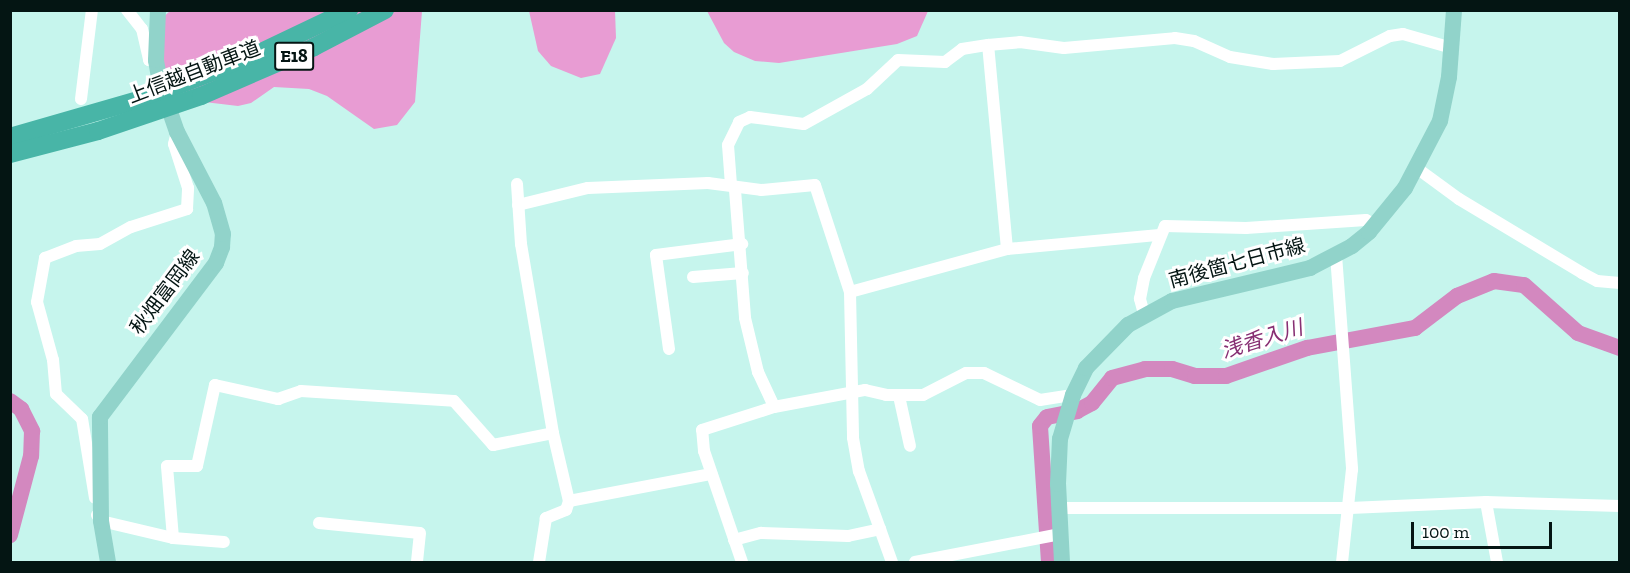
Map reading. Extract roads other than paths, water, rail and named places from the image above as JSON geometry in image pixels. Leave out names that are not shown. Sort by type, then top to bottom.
[{"type":"highway","name":"上信越自動車道","points":[[10,137],[199,88],[349,10]]},
{"type":"highway","name":"上信越自動車道","points":[[10,154],[98,131],[199,88],[314,47],[385,10]]},
{"type":"main road","name":"南後箇七日市線","points":[[1062,562],[1050,535],[1059,508],[1058,461],[1064,422],[1072,399],[1095,356],[1144,315],[1200,292],[1310,268],[1336,255],[1375,225],[1418,168],[1440,121],[1452,48],[1454,10]]},
{"type":"main road","name":"秋畑富岡線","points":[[108,562],[101,521],[100,417],[216,262],[224,234],[214,203],[177,132],[156,60],[160,13]]},
{"type":"street","points":[[81,99],[92,10]]},
{"type":"street","points":[[127,10],[142,29],[149,60],[156,60]]},
{"type":"street","points":[[774,407],[758,372],[745,318],[742,244],[728,145],[739,122],[750,117],[804,124],[867,89],[898,60],[945,62],[962,49],[988,45],[1020,42],[1064,48],[1175,38],[1194,41],[1230,57],[1273,64],[1340,61],[1390,36],[1403,34],[1452,48]]},
{"type":"street","points":[[988,45],[1007,249]]},
{"type":"street","points":[[177,132],[174,144],[188,188],[187,209],[131,227],[100,244],[76,246],[46,256],[38,291],[56,394],[82,419],[101,521],[173,538],[224,542]]},
{"type":"street","points":[[1418,168],[1459,199],[1582,273],[1597,281],[1620,283]]},
{"type":"street","points":[[517,184],[521,244],[553,434],[569,501],[566,510],[546,518],[539,562]]},
{"type":"street","points":[[518,205],[588,188],[733,188],[815,185],[850,292],[853,438],[859,471],[892,562]]},
{"type":"street","points":[[1144,315],[1142,289],[1159,235],[1165,226],[1179,224],[1246,228],[1366,219],[1375,225]]},
{"type":"street","points":[[850,292],[1007,249],[1159,235]]},
{"type":"street","points":[[669,349],[656,255],[742,244]]},
{"type":"street","points":[[1336,255],[1352,470],[1350,508],[1342,562]]},
{"type":"street","points":[[693,277],[743,273]]},
{"type":"street","points":[[742,562],[711,474],[702,430],[774,407],[865,390],[900,396],[923,395],[966,373],[984,373],[1040,400],[1072,399]]},
{"type":"street","points":[[173,538],[167,466],[197,466],[215,385],[278,399],[301,391],[454,401],[493,445],[553,434]]},
{"type":"street","points":[[900,396],[910,446]]},
{"type":"street","points":[[569,501],[711,474]]},
{"type":"street","points":[[1486,502],[1497,562]]},
{"type":"street","points":[[1059,508],[1350,508],[1486,502],[1620,506]]},
{"type":"street","points":[[319,523],[420,533],[417,562]]},
{"type":"street","points":[[734,540],[761,533],[848,536],[880,529]]},
{"type":"street","points":[[915,562],[961,557],[1050,535]]},
{"type":"waterway","name":"浅香入川","points":[[1049,562],[1040,426],[1047,417],[1077,411],[1092,403],[1112,378],[1145,369],[1172,369],[1195,376],[1226,376],[1307,348],[1415,328],[1457,296],[1494,281],[1524,285],[1578,333],[1620,348]]},
{"type":"waterway","points":[[10,401],[21,409],[32,431],[31,456],[10,535]]}]
